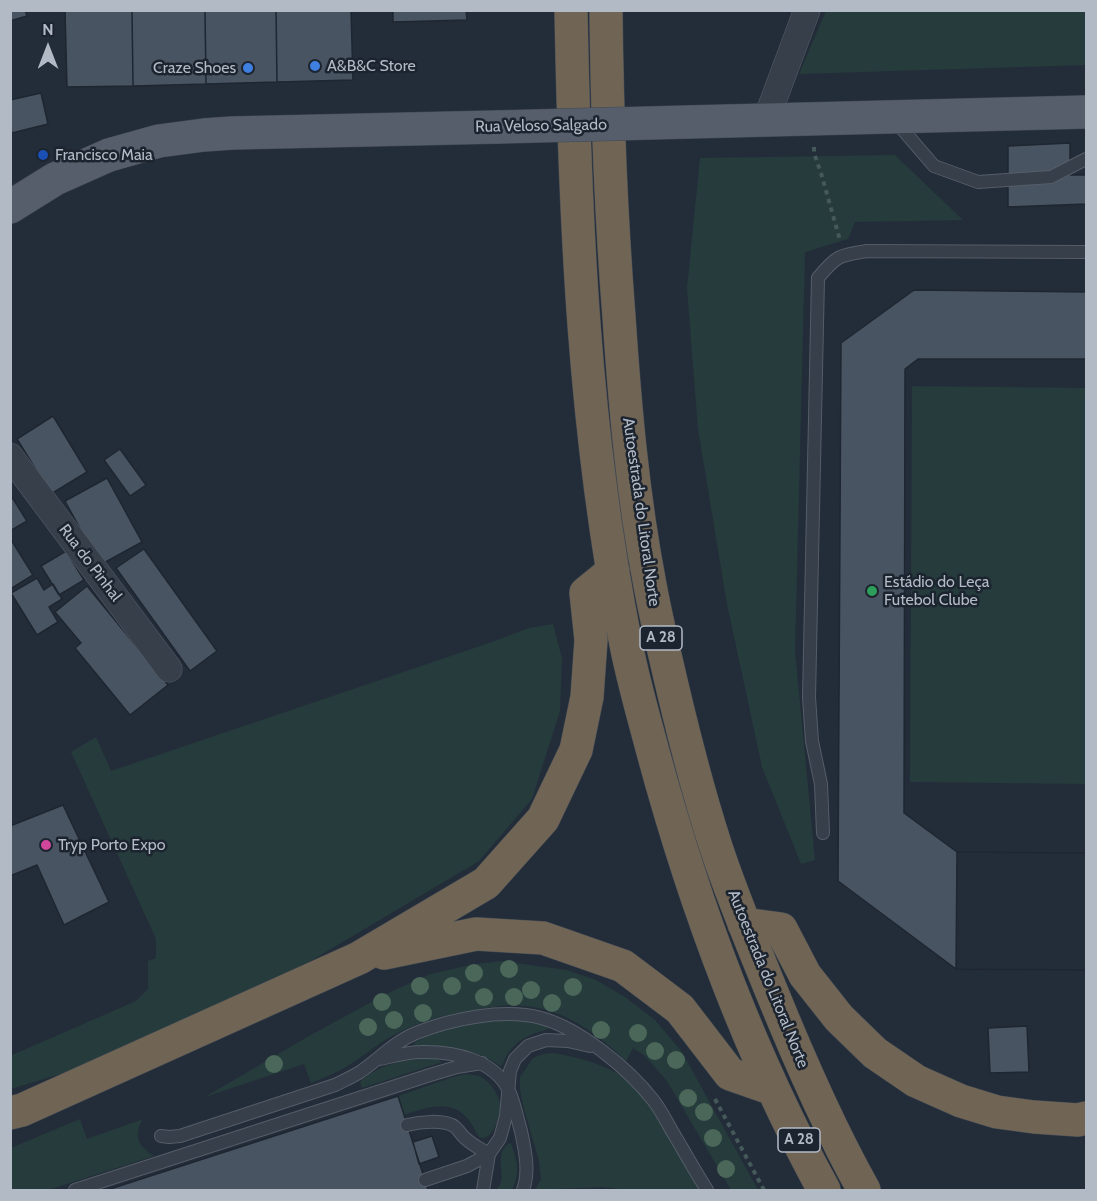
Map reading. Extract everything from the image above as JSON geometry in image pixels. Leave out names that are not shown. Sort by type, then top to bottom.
[{"type":"highway","name":"A 28","points":[[571,10],[580,273],[592,416],[613,571],[626,642],[666,797],[716,952],[773,1089],[825,1191]]},
{"type":"highway","name":"Autoestrada do Litoral Norte","points":[[606,10],[613,241],[633,477],[650,586],[684,737],[717,849],[744,924],[800,1062],[864,1191]]},
{"type":"highway","points":[[10,1113],[22,1110],[359,958],[486,883],[543,819],[576,750],[587,697],[591,640],[586,593],[613,571]]},
{"type":"highway","points":[[744,924],[781,929],[805,975],[839,1018],[875,1053],[916,1081],[961,1101],[997,1112],[1078,1120],[1086,1118]]},
{"type":"highway","points":[[359,958],[476,934],[543,938],[623,966],[680,1009],[730,1074],[773,1089]]},
{"type":"main road","name":"Rua Veloso Salgado","points":[[10,207],[55,179],[109,156],[159,141],[204,135],[1086,112]]},
{"type":"street","points":[[766,120],[807,10]]},
{"type":"street","name":"Rua do Pinhal","points":[[10,456],[169,669]]},
{"type":"lane","points":[[892,117],[934,166],[978,182],[1051,177],[1086,159]]},
{"type":"lane","points":[[823,833],[821,784],[812,741],[808,697],[818,278],[832,260],[844,254],[867,251],[1086,252]]},
{"type":"lane","points":[[161,1136],[180,1136],[335,1084],[358,1074],[412,1035],[438,1025],[491,1015],[514,1014],[541,1018],[569,1029],[618,1062],[655,1102],[707,1191]]},
{"type":"lane","points":[[483,1191],[489,1154],[500,1138],[506,1116],[510,1071],[515,1059],[528,1046],[546,1040],[568,1041],[597,1048]]},
{"type":"lane","points":[[376,1060],[421,1052],[444,1053],[482,1063],[498,1075],[509,1090],[517,1117],[527,1165],[526,1184],[523,1191]]},
{"type":"lane","points":[[75,1191],[430,1075],[456,1067],[482,1063]]},
{"type":"lane","points":[[407,1125],[427,1122],[455,1126],[462,1136],[489,1154]]},
{"type":"lane","points":[[462,1136],[467,1166]]},
{"type":"lane","points":[[425,1180],[467,1166],[489,1154]]},
{"type":"path","points":[[813,119],[814,153],[844,254]]},
{"type":"path","points":[[715,1099],[764,1191]]},
{"type":"green space","points":[[826,11],[1086,11],[1086,65],[799,74]]},
{"type":"green space","points":[[895,155],[963,220],[855,222],[848,239],[805,252],[795,651],[815,860],[801,864],[762,767],[727,604],[698,429],[687,288],[700,158]]},
{"type":"green space","points":[[912,386],[1086,388],[1086,784],[910,782]]},
{"type":"green space","points":[[553,624],[562,658],[560,711],[532,799],[479,861],[309,962],[73,1070],[11,1089],[10,1056],[136,1001],[148,989],[148,961],[156,958],[156,939],[71,752],[96,737],[111,771],[529,628]]},
{"type":"green space","points":[[500,961],[567,970],[596,980],[625,997],[655,1020],[682,1052],[758,1190],[731,1190],[667,1081],[645,1056],[633,1048],[626,1061],[584,1027],[554,1012],[537,1008],[500,1006],[437,1018],[402,1031],[344,1068],[311,1083],[304,1064],[205,1097],[388,993],[431,974]]},
{"type":"green space","points":[[506,1020],[534,1022],[549,1028],[520,1041],[511,1049],[500,1066],[470,1051],[437,1046],[414,1046],[415,1042],[448,1029]]},
{"type":"green space","points":[[553,1053],[602,1066],[629,1083],[652,1110],[699,1190],[629,1190],[602,1187],[535,1190],[541,1179],[539,1161],[524,1109],[520,1077],[533,1058]]},
{"type":"green space","points":[[435,1058],[442,1062],[362,1088],[360,1082],[385,1066]]},
{"type":"green space","points":[[466,1074],[484,1079],[491,1085],[498,1097],[500,1108],[497,1122],[487,1137],[479,1137],[470,1122],[455,1109],[438,1106],[404,1115],[398,1096]]},
{"type":"green space","points":[[80,1119],[87,1139],[143,1119],[138,1130],[139,1140],[144,1148],[154,1156],[48,1190],[11,1190],[11,1148]]},
{"type":"green space","points":[[509,1143],[517,1162],[516,1178],[512,1190],[496,1190],[501,1180],[501,1155]]},
{"type":"building","points":[[10,10],[25,10],[27,16],[10,21]]},
{"type":"building","points":[[65,10],[132,10],[133,86],[67,87]]},
{"type":"building","points":[[132,10],[205,10],[206,84],[133,86]]},
{"type":"building","points":[[205,10],[276,10],[277,82],[206,84]]},
{"type":"building","points":[[276,10],[351,10],[353,80],[277,82]]},
{"type":"building","points":[[393,10],[466,10],[467,20],[393,22]]},
{"type":"building","points":[[41,93],[48,124],[12,133],[10,100]]},
{"type":"building","points":[[1070,143],[1070,175],[1086,175],[1086,204],[1008,207],[1008,146]]},
{"type":"building","name":"Estádio do Leça Futebol Clube","points":[[914,290],[1086,292],[1086,359],[918,359],[905,369],[904,813],[957,852],[1086,853],[1086,970],[956,969],[838,881],[841,343]]},
{"type":"building","points":[[53,416],[87,472],[51,494],[17,439]]},
{"type":"building","points":[[120,449],[146,485],[130,496],[104,460]]},
{"type":"building","points":[[107,478],[142,542],[100,565],[65,501]]},
{"type":"building","points":[[10,494],[27,521],[10,531]]},
{"type":"building","points":[[10,538],[33,575],[12,588],[10,586]]},
{"type":"building","points":[[144,549],[217,651],[190,671],[116,568]]},
{"type":"building","points":[[66,551],[84,580],[59,595],[41,566]]},
{"type":"building","points":[[37,578],[44,590],[53,584],[62,599],[49,607],[58,622],[37,635],[11,593]]},
{"type":"building","points":[[87,586],[168,685],[130,715],[75,648],[81,643],[55,612]]},
{"type":"building","name":"Tryp Porto Expo","points":[[63,805],[109,902],[64,925],[37,865],[10,876],[10,826]]},
{"type":"building","points":[[957,852],[1086,853],[1086,970],[956,969]]},
{"type":"building","points":[[1027,1026],[1029,1072],[990,1073],[988,1028]]},
{"type":"building","points":[[398,1096],[428,1190],[107,1190]]},
{"type":"building","points":[[432,1136],[439,1157],[419,1164],[413,1142]]},
{"type":"place","name":"A&B&C Store","points":[[315,66]]},
{"type":"place","name":"Craze Shoes","points":[[248,68]]},
{"type":"place","name":"Francisco Maia","points":[[43,155]]},
{"type":"place","name":"Estádio do Leça Futebol Clube","points":[[872,591]]},
{"type":"place","name":"Tryp Porto Expo","points":[[46,845]]}]
